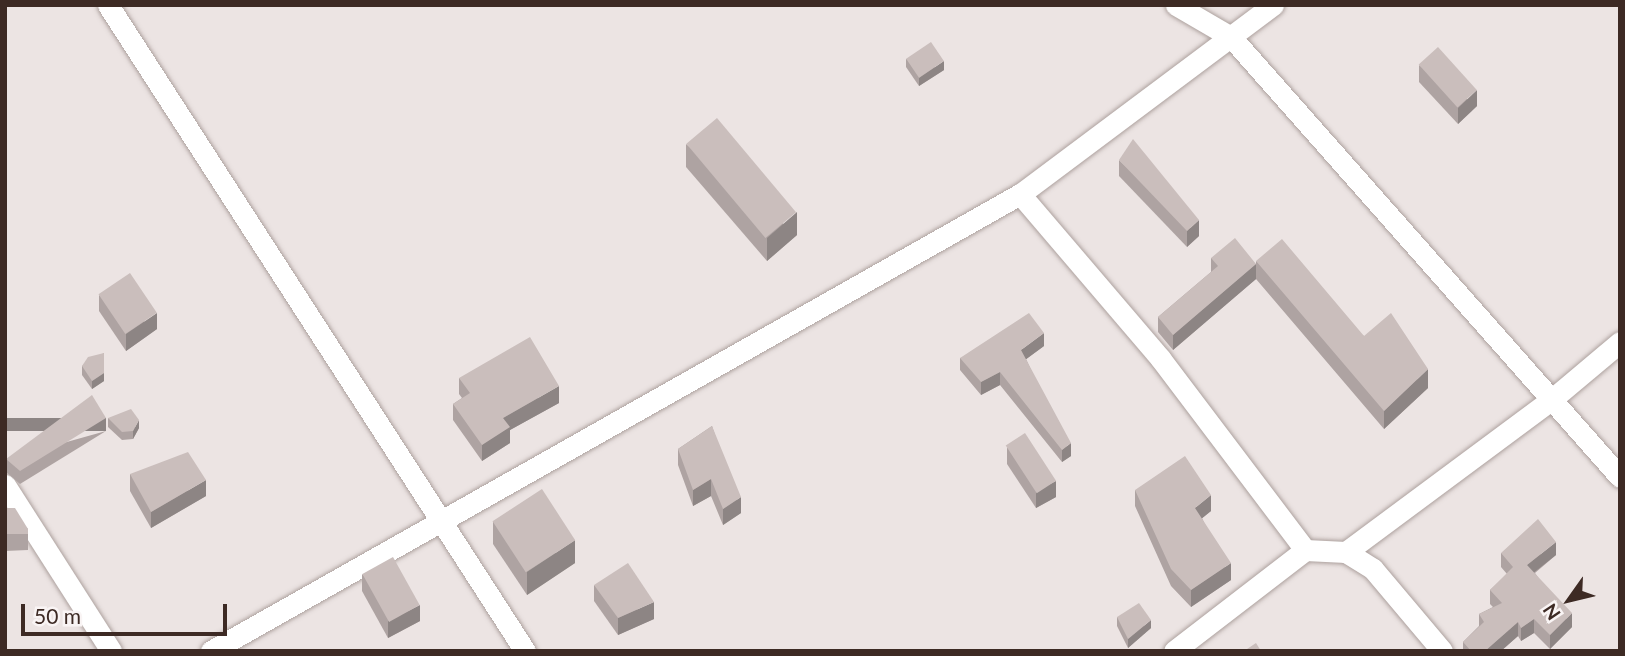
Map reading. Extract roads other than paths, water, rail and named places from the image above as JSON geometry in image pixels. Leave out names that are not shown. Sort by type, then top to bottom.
[{"type":"street","points":[[108,5],[525,651]]},
{"type":"street","points":[[1177,5],[1231,37],[1620,477]]},
{"type":"street","points":[[211,651],[1020,194],[1273,5]]},
{"type":"street","points":[[1020,194],[1160,358],[1305,550]]},
{"type":"street","points":[[1346,552],[1552,400],[1620,342]]},
{"type":"street","points":[[5,485],[111,651]]},
{"type":"street","points":[[1174,651],[1305,550],[1346,552],[1373,569],[1442,651]]}]
